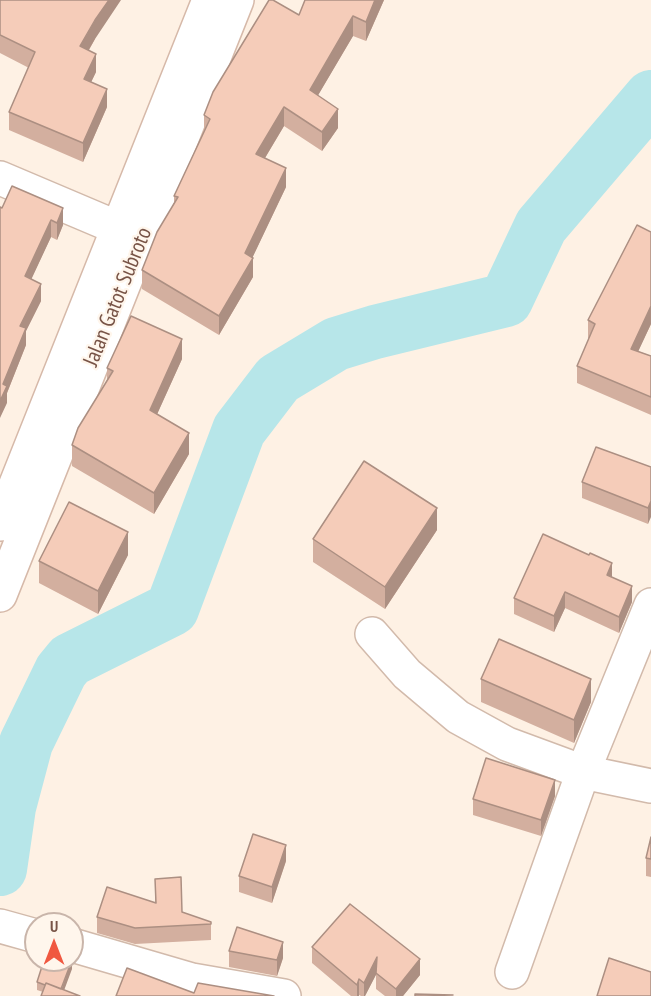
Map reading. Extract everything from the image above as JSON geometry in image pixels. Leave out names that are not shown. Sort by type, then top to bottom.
[{"type":"street","name":"Jalan Gatot Subroto","points":[[2,583],[192,77],[209,0]]},
{"type":"street","name":"Jalan Gatot Subroto","points":[[0,524],[118,228],[192,77],[237,0]]},
{"type":"street","points":[[0,178],[118,228]]},
{"type":"street","points":[[512,972],[583,772],[651,604]]},
{"type":"street","points":[[372,634],[407,674],[458,717],[507,744],[583,772],[651,786]]},
{"type":"street","points":[[0,926],[24,933]]},
{"type":"street","points":[[84,949],[189,988],[284,996]]},
{"type":"building","points":[[0,0],[109,0],[80,46],[96,54],[84,79],[107,89],[83,143],[9,112],[35,52],[0,35]]},
{"type":"building","points":[[269,0],[299,15],[305,0],[375,0],[366,22],[353,16],[310,90],[338,109],[322,132],[284,107],[256,154],[286,168],[245,253],[253,258],[219,316],[142,270],[157,232],[178,197],[174,196],[210,119],[204,115],[213,92]]},
{"type":"building","points":[[12,186],[63,208],[57,223],[51,220],[25,276],[41,284],[20,326],[26,328],[3,384],[7,386],[0,401],[0,207],[2,208]]},
{"type":"building","points":[[637,225],[651,232],[651,306],[631,349],[651,356],[651,397],[577,366],[595,324],[588,320]]},
{"type":"building","points":[[131,316],[182,339],[150,410],[189,433],[154,493],[72,445],[78,428],[113,371],[107,368]]},
{"type":"building","points":[[596,447],[651,467],[651,501],[648,508],[582,482]]},
{"type":"building","points":[[364,461],[437,508],[385,587],[313,539]]},
{"type":"building","points":[[69,502],[128,532],[98,591],[39,561]]},
{"type":"building","points":[[543,534],[612,563],[607,575],[632,586],[619,617],[565,592],[554,616],[514,598]]},
{"type":"building","points":[[499,639],[591,679],[574,720],[481,679]]},
{"type":"building","points":[[486,758],[555,780],[541,820],[473,799]]},
{"type":"building","points":[[253,834],[286,845],[272,887],[239,876]]},
{"type":"building","points":[[651,837],[651,859],[646,858]]},
{"type":"building","points":[[181,877],[182,912],[211,922],[211,924],[135,928],[97,917],[107,887],[156,903],[155,879]]},
{"type":"building","points":[[350,904],[420,959],[396,989],[376,973],[377,957],[364,983],[359,979],[357,985],[312,947]]},
{"type":"building","points":[[237,927],[283,942],[277,960],[229,951]]},
{"type":"building","points":[[609,958],[651,972],[651,996],[597,996]]},
{"type":"building","points":[[127,968],[194,993],[198,983],[274,996],[116,996]]},
{"type":"building","points":[[40,972],[67,972],[61,989],[37,982]]},
{"type":"building","points":[[46,983],[80,996],[41,996]]},
{"type":"building","points":[[415,994],[453,995],[415,996]]},
{"type":"waterway","points":[[0,869],[9,807],[26,743],[61,671],[70,660],[172,609],[239,430],[278,379],[336,344],[375,332],[506,300],[541,226],[651,97]]}]
